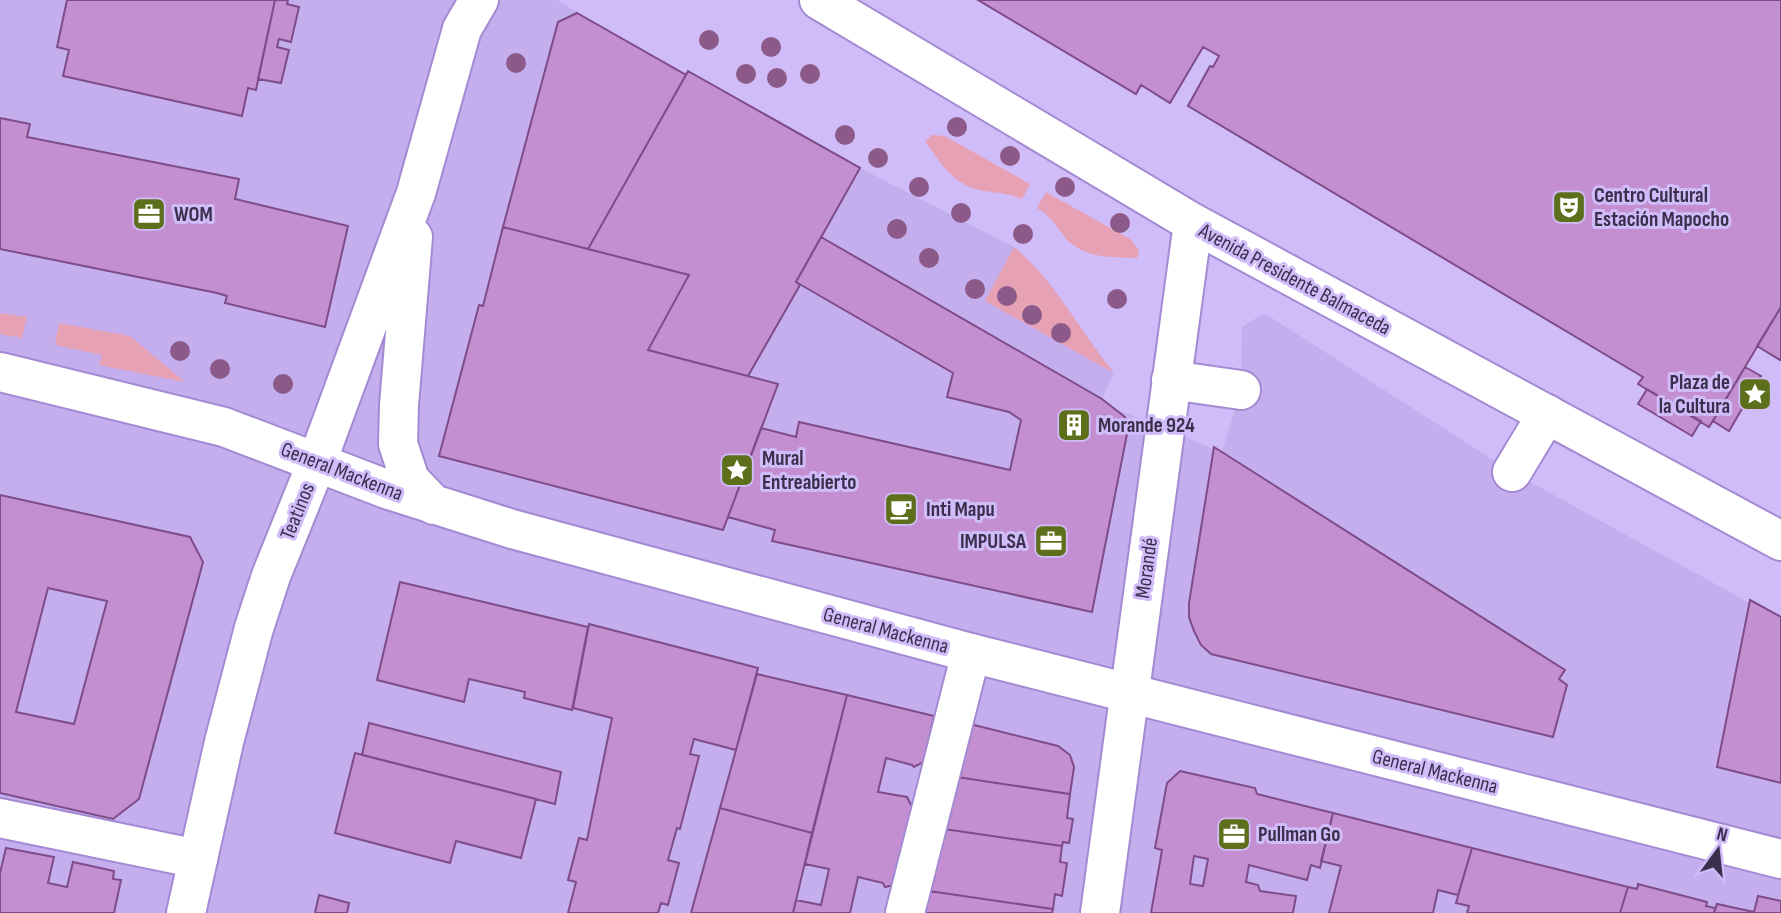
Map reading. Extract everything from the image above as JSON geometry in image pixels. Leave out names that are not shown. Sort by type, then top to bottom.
[{"type":"main road","name":"Teatinos","points":[[186,913],[224,742],[254,628],[416,193],[462,29],[479,0]]},
{"type":"main road","name":"Avenida Presidente Balmaceda","points":[[819,0],[1192,223],[1781,541]]},
{"type":"main road","points":[[416,193],[398,444],[410,480],[434,505]]},
{"type":"main road","name":"Morandé","points":[[1100,913],[1192,223]]},
{"type":"main road","name":"General Mackenna","points":[[0,372],[224,426],[434,505],[512,529],[971,653],[1781,859]]},
{"type":"main road","points":[[1171,380],[1241,390]]},
{"type":"main road","points":[[1511,472],[1547,414]]},
{"type":"main road","points":[[905,913],[971,653]]},
{"type":"main road","points":[[0,818],[198,859]]},
{"type":"shaded area","points":[[0,0],[557,0],[686,75],[688,71],[860,168],[1014,247],[1049,282],[1114,373],[1102,398],[1116,409],[1222,452],[1241,390],[1242,327],[1264,313],[1512,472],[1748,602],[1750,600],[1781,617],[1781,913],[0,913]]},
{"type":"shaded area","points":[[932,135],[945,136],[1030,184],[1022,199],[965,185],[949,173],[925,141]]},
{"type":"shaded area","points":[[1046,192],[1130,239],[1139,250],[1137,258],[1088,253],[1071,244],[1037,208]]},
{"type":"shaded area","points":[[1014,247],[1055,291],[1114,373],[985,301]]},
{"type":"shaded area","points":[[0,313],[27,317],[22,338],[0,334]]},
{"type":"shaded area","points":[[59,323],[130,336],[185,382],[99,365],[102,355],[55,345]]},
{"type":"building","points":[[67,0],[275,0],[256,90],[248,88],[242,116],[63,76],[69,50],[57,47]]},
{"type":"building","points":[[275,0],[288,0],[287,4],[299,7],[291,42],[279,39],[277,47],[289,50],[281,83],[258,79]]},
{"type":"building","name":"Centro Cultural Estación Mapocho","points":[[978,0],[1781,0],[1781,307],[1709,427],[1638,384],[1643,377],[1188,106],[1210,66],[1213,67],[1219,56],[1203,47],[1170,103],[1141,85],[1136,94]]},
{"type":"building","points":[[577,13],[686,75],[588,249],[503,227],[558,22]]},
{"type":"building","points":[[688,71],[860,168],[796,282],[800,285],[748,376],[648,350],[689,275],[588,249]]},
{"type":"building","name":"WOM","points":[[0,118],[30,124],[27,137],[239,179],[235,199],[348,226],[325,327],[225,303],[227,296],[217,293],[0,249]]},
{"type":"building","points":[[503,227],[689,275],[648,350],[778,384],[723,530],[439,456],[479,305],[483,306]]},
{"type":"building","name":"Morande 924","points":[[821,237],[1102,399],[1125,417],[1128,429],[1092,612],[772,541],[775,530],[728,517],[761,428],[796,437],[799,422],[1010,470],[1021,420],[1009,412],[947,397],[953,373],[796,282]]},
{"type":"building","points":[[1781,307],[1781,358],[1780,360],[1757,346]]},
{"type":"building","points":[[1745,367],[1761,376],[1729,431],[1713,421]]},
{"type":"building","points":[[1647,389],[1701,421],[1692,436],[1638,404]]},
{"type":"building","points":[[1214,447],[1565,670],[1559,679],[1567,685],[1553,737],[1211,654],[1201,645],[1194,631],[1189,617],[1189,603]]},
{"type":"building","points":[[0,495],[190,537],[203,562],[139,799],[113,819],[0,793]],"holes":[[[48,588],[107,601],[74,724],[16,712]]]},
{"type":"building","points":[[400,582],[588,627],[572,710],[524,698],[525,692],[469,679],[464,702],[377,680]]},
{"type":"building","points":[[1750,600],[1781,617],[1781,783],[1717,767]]},
{"type":"building","points":[[589,624],[758,668],[736,750],[694,739],[690,754],[699,756],[680,829],[677,828],[668,860],[679,863],[668,905],[661,903],[658,913],[568,913],[576,882],[568,880],[579,838],[587,840],[612,718],[573,708]]},
{"type":"building","points":[[757,674],[847,695],[812,833],[720,808]]},
{"type":"building","points":[[847,695],[934,716],[925,756],[927,760],[914,767],[886,758],[878,792],[907,797],[913,809],[894,885],[885,887],[883,883],[858,877],[850,913],[793,913],[796,900],[821,905],[829,869],[805,864]]},
{"type":"building","points":[[369,723],[561,772],[555,804],[362,755]]},
{"type":"building","points":[[970,724],[1058,746],[1070,755],[1074,767],[1070,794],[957,777]]},
{"type":"building","points":[[355,753],[536,799],[521,858],[456,841],[450,863],[335,833]]},
{"type":"building","points":[[1180,771],[1255,788],[1257,794],[1333,813],[1320,868],[1311,865],[1307,880],[1249,865],[1246,882],[1258,885],[1260,891],[1296,896],[1293,913],[1151,913],[1162,850],[1155,848],[1167,783]],"holes":[[[1194,856],[1208,859],[1203,886],[1190,884]]]},
{"type":"building","points":[[957,777],[1070,794],[1067,818],[1073,819],[1069,843],[1063,842],[1062,846],[944,829]]},
{"type":"building","points":[[720,808],[812,833],[793,913],[691,913]]},
{"type":"building","points":[[1333,813],[1472,848],[1458,895],[1438,890],[1433,913],[1329,913],[1341,866],[1321,861]]},
{"type":"building","points":[[944,829],[1062,846],[1060,862],[1067,863],[1062,896],[1055,894],[1053,909],[929,891]]},
{"type":"building","points":[[6,848],[54,857],[48,883],[67,887],[73,862],[114,871],[113,879],[121,880],[114,913],[0,913],[0,873]]},
{"type":"building","points":[[1472,848],[1628,887],[1620,913],[1467,913],[1469,906],[1456,903]]},
{"type":"building","points":[[1638,884],[1707,902],[1706,906],[1715,908],[1714,913],[1620,913],[1628,887],[1637,889]]},
{"type":"building","points":[[929,891],[1053,909],[1052,913],[923,913]]},
{"type":"building","points":[[319,895],[349,903],[347,913],[315,913]]},
{"type":"building","points":[[1758,896],[1781,901],[1781,913],[1714,913],[1717,904],[1754,912]]},
{"type":"place","name":"Centro Cultural Estación Mapocho","points":[[1569,207]]},
{"type":"place","name":"WOM","points":[[149,214]]},
{"type":"place","name":"Plaza de la Cultura","points":[[1755,394]]},
{"type":"place","name":"Morande 924","points":[[1074,425]]},
{"type":"place","name":"Mural Entreabierto","points":[[737,470]]},
{"type":"place","name":"Inti Mapu","points":[[901,509]]},
{"type":"place","name":"IMPULSA","points":[[1051,541]]},
{"type":"place","name":"Pullman Go","points":[[1234,834]]}]
